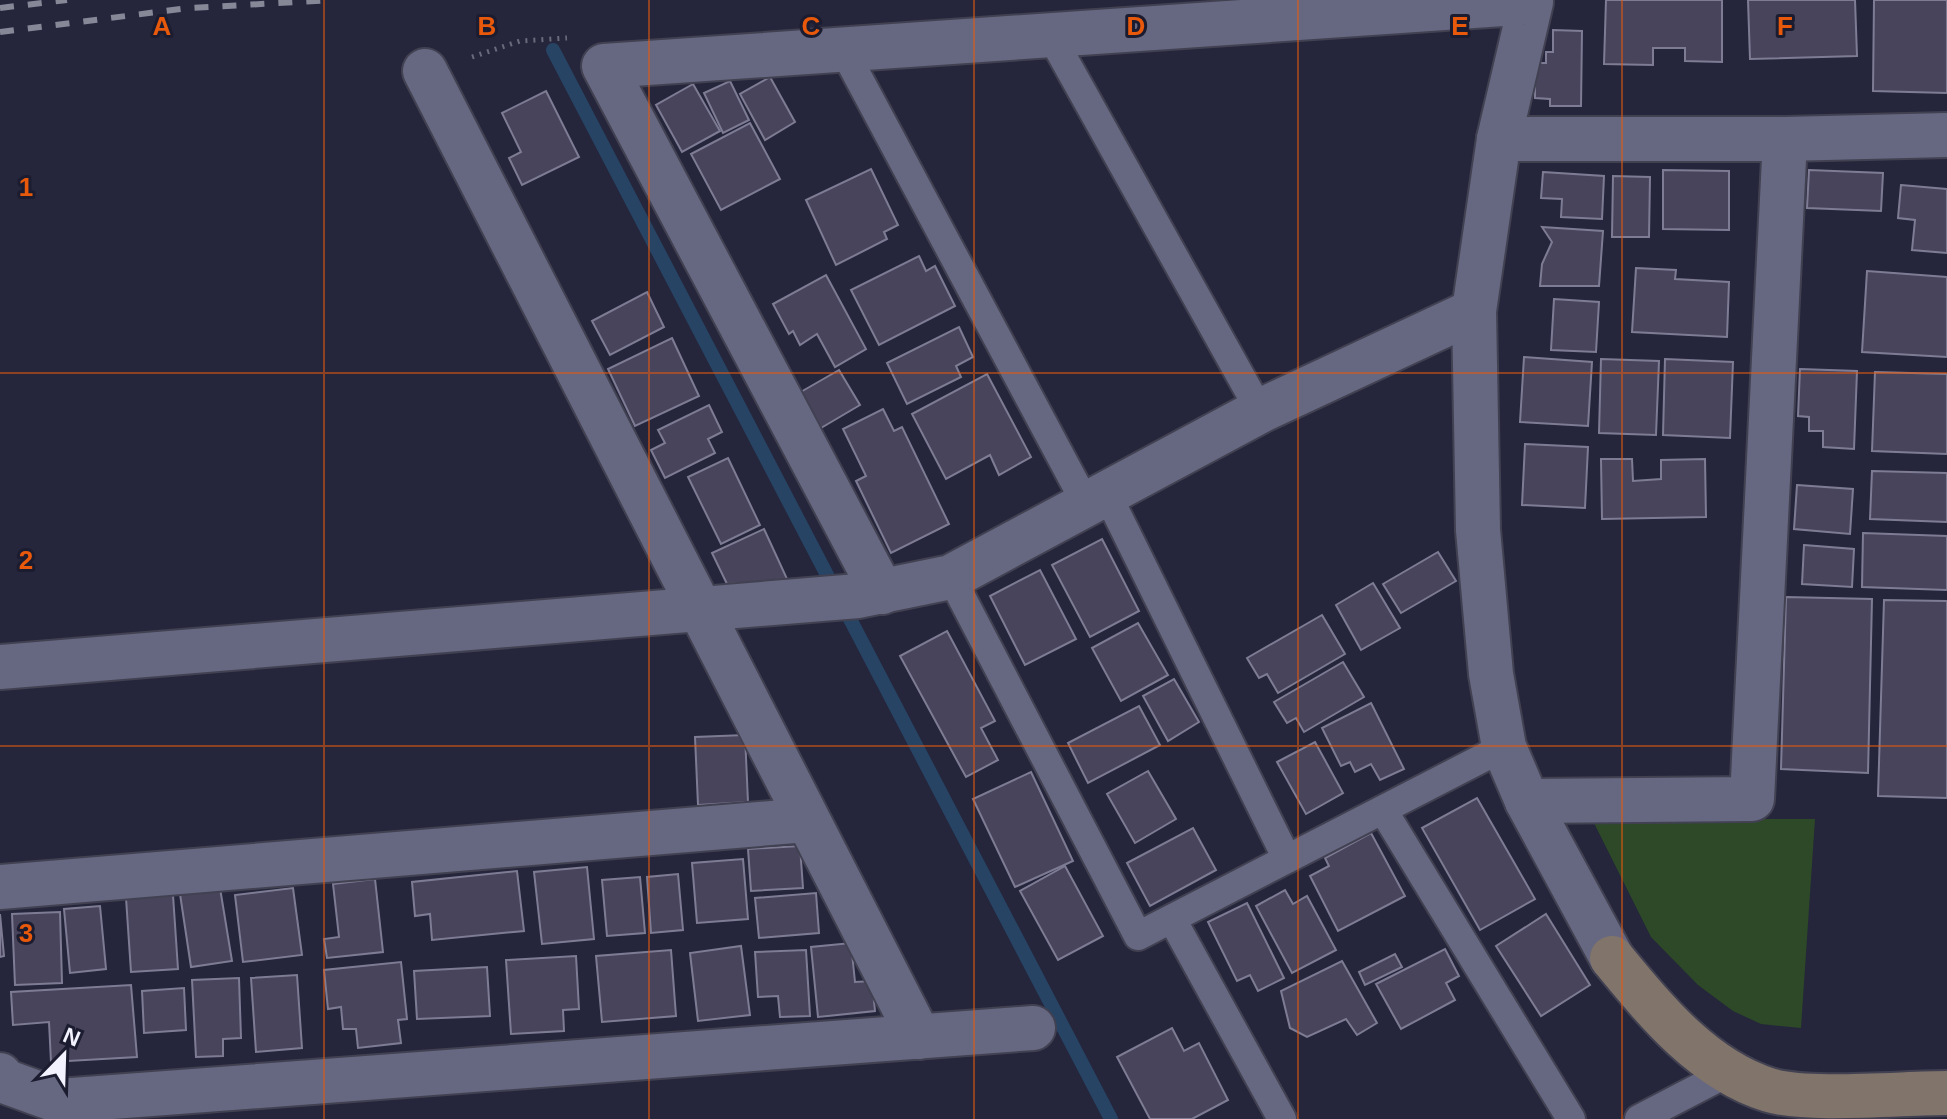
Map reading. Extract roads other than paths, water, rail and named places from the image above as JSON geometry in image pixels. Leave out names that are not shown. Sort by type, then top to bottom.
[{"type":"street","points":[[870,594],[604,66],[842,47],[1531,2],[1499,139],[1474,311],[1478,530],[1491,674],[1504,747],[1527,801],[1612,958],[1659,1015],[1700,1052],[1770,1090],[1801,1094],[1947,1093]]},
{"type":"street","points":[[425,71],[919,1037]]},
{"type":"street","points":[[1499,139],[1785,139],[1947,135]]},
{"type":"street","points":[[1527,801],[1752,799],[1785,139]]},
{"type":"street","points":[[0,667],[807,600],[870,594],[951,577],[1260,411],[1474,311]]},
{"type":"street","points":[[0,887],[807,820]]},
{"type":"street","points":[[1,1080],[59,1101],[1033,1028]]},
{"type":"lane","points":[[1050,34],[1260,411]]},
{"type":"lane","points":[[842,47],[1096,497],[1287,859]]},
{"type":"lane","points":[[951,577],[1138,936],[1504,747]]},
{"type":"lane","points":[[1383,810],[1571,1119]]},
{"type":"lane","points":[[1172,919],[1282,1119]]},
{"type":"lane","points":[[1639,1119],[1731,1071]]},
{"type":"waterway","points":[[553,50],[1111,1119]]},
{"type":"railway","points":[[0,8],[67,0]]},
{"type":"railway","points":[[0,32],[189,8],[334,0]]}]
